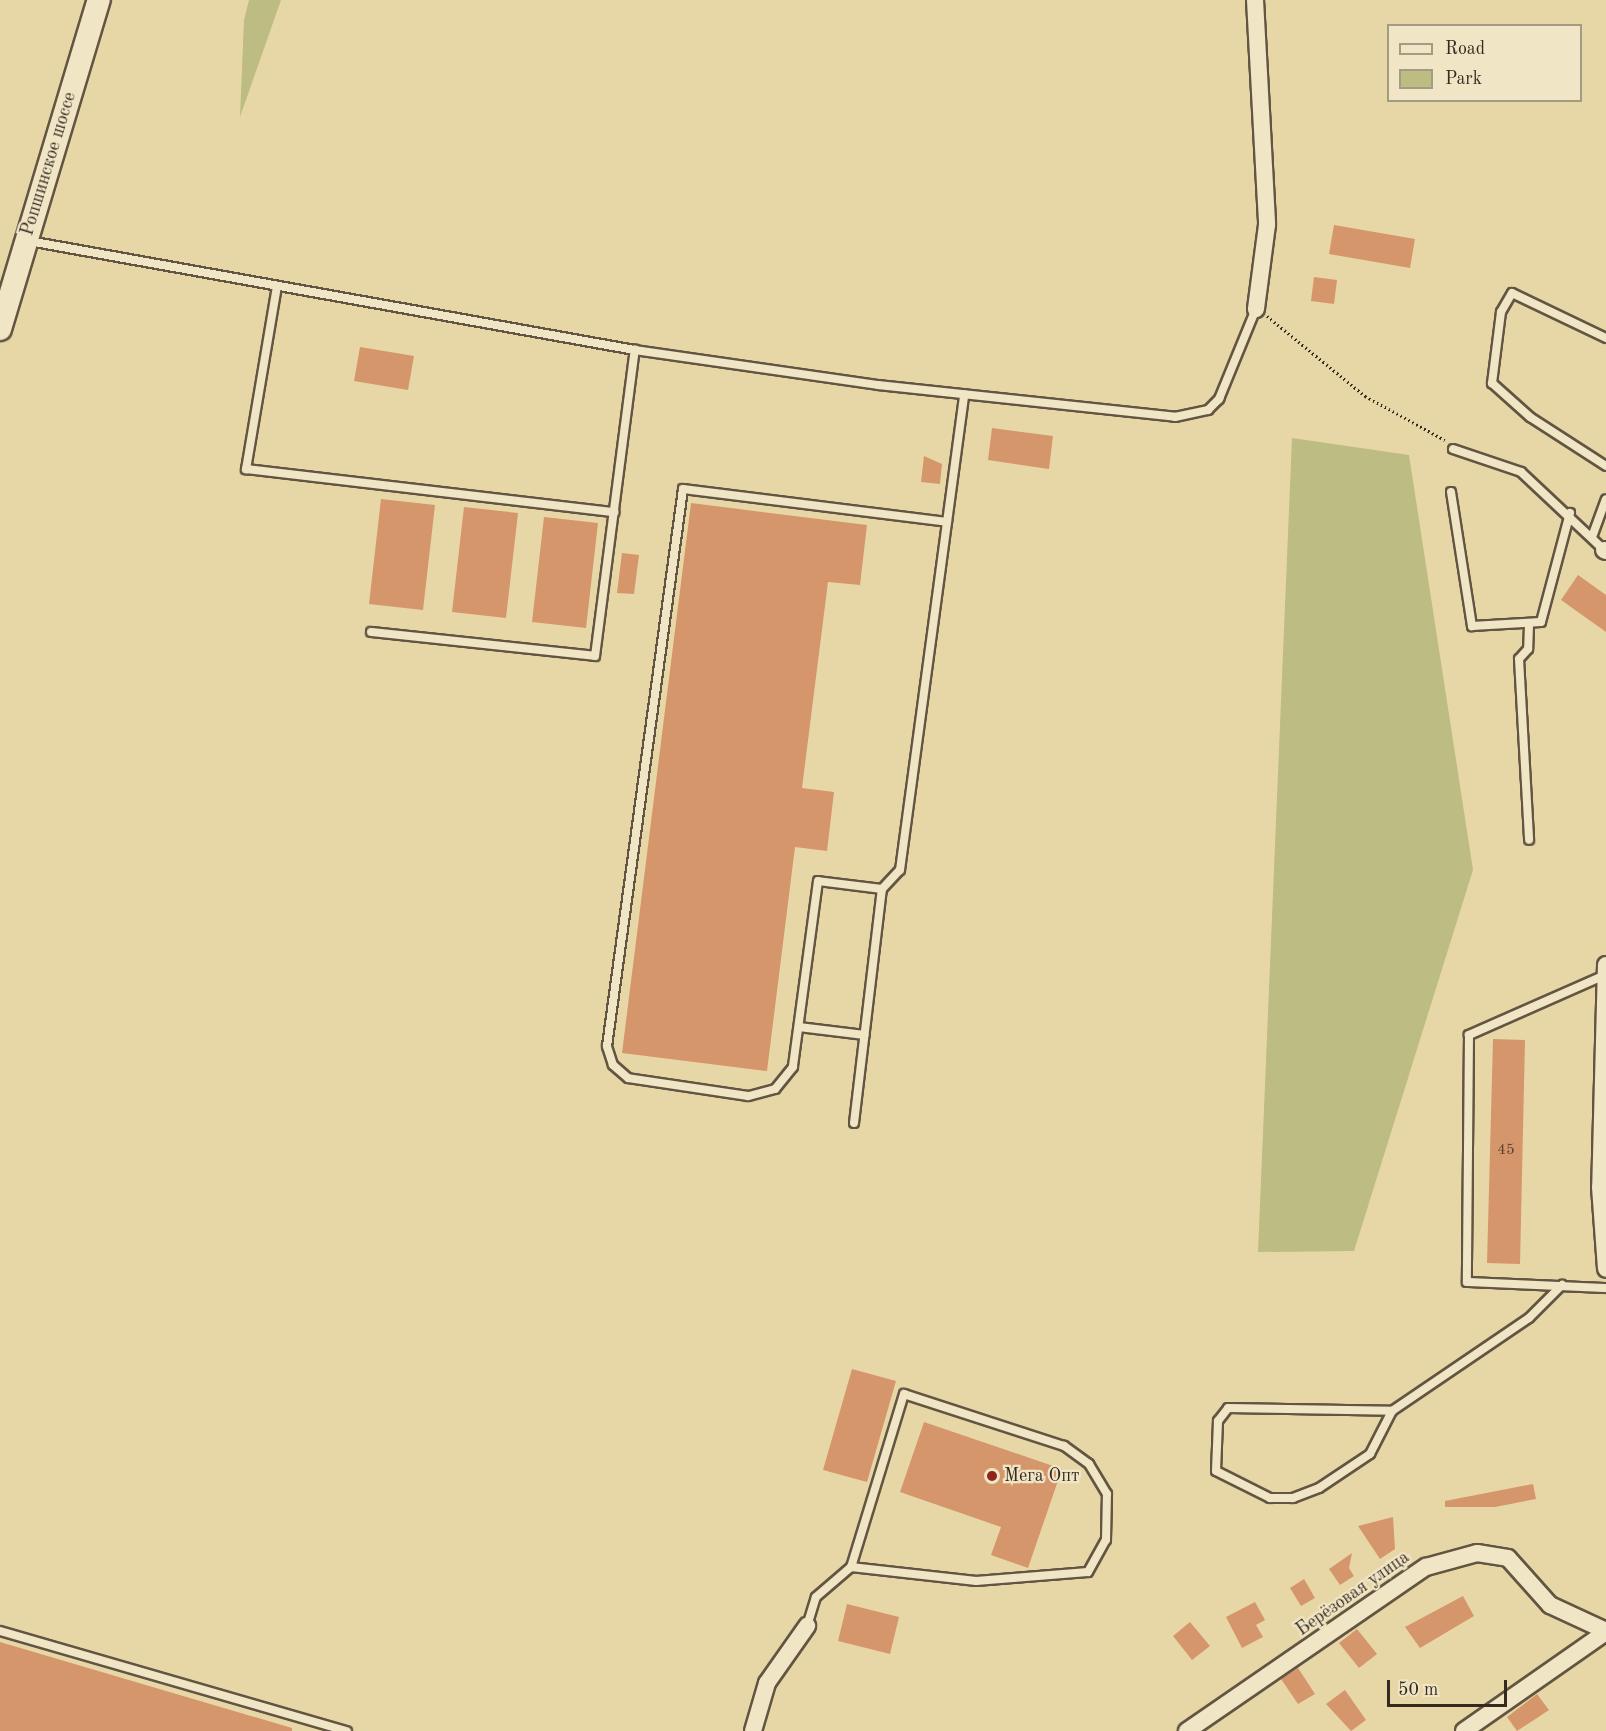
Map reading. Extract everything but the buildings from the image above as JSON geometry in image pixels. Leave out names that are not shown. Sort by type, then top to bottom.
[{"type":"main road","name":"Ропшинское шоссе","points":[[0,329],[8,272],[26,240],[99,0]]},
{"type":"street","points":[[1255,0],[1267,225],[1256,309]]},
{"type":"street","points":[[1605,970],[1600,1187],[1606,1269]]},
{"type":"street","name":"Берёзовая улица","points":[[1187,1731],[1426,1567],[1467,1555],[1508,1558],[1550,1605],[1606,1632]]},
{"type":"street","points":[[753,1731],[767,1683],[807,1626]]},
{"type":"street","points":[[1464,1731],[1606,1632]]},
{"type":"lane","points":[[26,240],[635,350],[964,394],[1193,416],[1219,399],[1256,309]]},
{"type":"lane","points":[[277,286],[246,469],[614,512]]},
{"type":"lane","points":[[1606,338],[1512,293],[1501,312],[1492,383],[1530,417],[1606,466]]},
{"type":"lane","points":[[371,632],[595,656],[635,350]]},
{"type":"lane","points":[[854,1123],[882,889],[900,870],[964,394]]},
{"type":"lane","points":[[1454,449],[1521,471],[1570,513],[1605,551]]},
{"type":"lane","points":[[882,889],[819,881],[793,1067],[776,1089],[763,1094],[628,1078],[608,1056],[683,489],[947,522]]},
{"type":"lane","points":[[1451,492],[1472,626],[1541,622],[1570,513]]},
{"type":"lane","points":[[1592,537],[1606,499]]},
{"type":"lane","points":[[1529,624],[1528,650],[1519,659],[1529,840]]},
{"type":"lane","points":[[1605,970],[1469,1035],[1467,1282],[1606,1288]]},
{"type":"lane","points":[[799,1027],[865,1035]]},
{"type":"lane","points":[[1392,1411],[1228,1408],[1218,1421],[1216,1471],[1270,1498],[1293,1498],[1319,1488],[1370,1454],[1392,1411],[1529,1318],[1562,1285]]},
{"type":"lane","points":[[807,1626],[816,1597],[851,1567],[904,1394],[1064,1446],[1089,1464],[1107,1494],[1106,1540],[1088,1572],[976,1581],[851,1567]]},
{"type":"lane","points":[[0,1631],[347,1731]]},
{"type":"path","points":[[1256,309],[1365,396],[1440,435],[1454,449]]},
{"type":"green space","points":[[249,0],[281,0],[240,117],[244,20]]},
{"type":"green space","points":[[1292,438],[1409,455],[1473,870],[1354,1251],[1258,1252]]},
{"type":"place","name":"Мега Опт","points":[[992,1476]]}]
